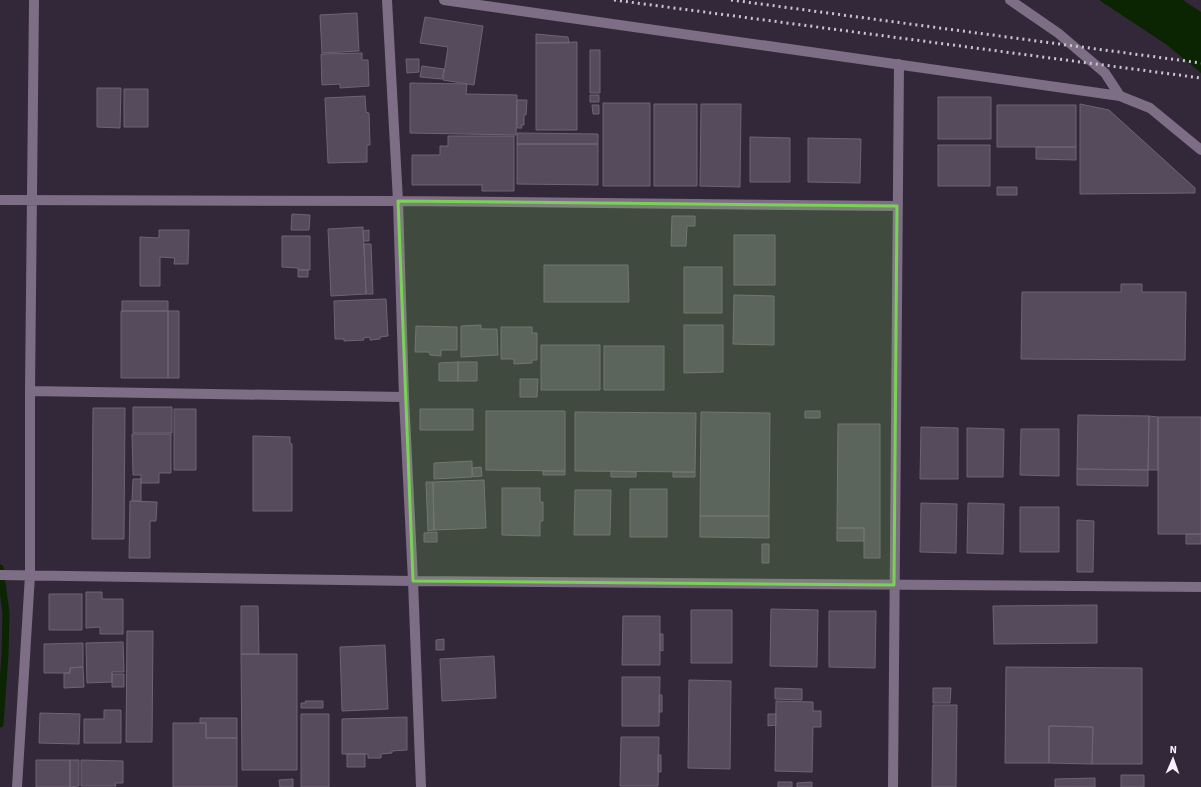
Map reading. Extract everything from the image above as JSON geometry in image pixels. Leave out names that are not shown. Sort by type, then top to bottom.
[{"type":"street","points":[[17,787],[30,575],[30,391],[34,0]]},
{"type":"street","points":[[387,0],[398,201],[404,397],[421,787]]},
{"type":"street","points":[[444,0],[1120,96],[1150,108],[1201,150]]},
{"type":"street","points":[[1010,0],[1058,33],[1105,73],[1120,96]]},
{"type":"street","points":[[893,787],[899,64]]},
{"type":"street","points":[[0,200],[398,201],[897,206]]},
{"type":"street","points":[[30,391],[404,397]]},
{"type":"street","points":[[0,575],[413,581],[1201,587]]},
{"type":"highlighted area","points":[[398,201],[897,206],[894,585],[413,581]]},
{"type":"shaded area","points":[[1099,0],[1183,0],[1201,12],[1201,73],[1167,45]]},
{"type":"building","points":[[357,13],[359,51],[322,53],[320,15]]},
{"type":"building","points":[[425,17],[483,26],[474,85],[443,80],[448,47],[420,43]]},
{"type":"building","points":[[536,34],[568,37],[569,43],[536,43]]},
{"type":"building","points":[[577,42],[577,130],[536,130],[536,43]]},
{"type":"building","points":[[590,50],[600,50],[600,93],[590,93]]},
{"type":"building","points":[[362,53],[362,60],[368,60],[369,86],[340,88],[340,84],[322,85],[321,54]]},
{"type":"building","points":[[406,59],[419,59],[419,72],[407,73]]},
{"type":"building","points":[[422,66],[444,69],[442,79],[420,77]]},
{"type":"building","points":[[410,83],[467,84],[466,94],[517,95],[516,135],[410,133]]},
{"type":"building","points":[[97,88],[121,88],[120,128],[97,127]]},
{"type":"building","points":[[124,89],[148,89],[148,127],[124,127]]},
{"type":"building","points":[[590,95],[599,95],[599,102],[590,102]]},
{"type":"building","points":[[365,96],[366,112],[369,113],[370,145],[367,145],[367,162],[328,163],[325,98]]},
{"type":"building","points":[[938,97],[991,97],[991,139],[938,139]]},
{"type":"building","points":[[517,100],[527,100],[526,115],[524,115],[524,125],[521,125],[522,128],[517,128]]},
{"type":"building","points":[[603,103],[650,103],[650,186],[603,186]]},
{"type":"building","points":[[654,104],[697,104],[697,186],[654,186]]},
{"type":"building","points":[[701,104],[741,104],[740,187],[700,186]]},
{"type":"building","points":[[1080,104],[1109,110],[1195,188],[1195,193],[1080,194]]},
{"type":"building","points":[[592,105],[599,105],[599,114],[593,114]]},
{"type":"building","points":[[997,105],[1076,105],[1076,147],[997,147]]},
{"type":"building","points":[[517,133],[598,134],[598,144],[517,144]]},
{"type":"building","points":[[448,136],[514,136],[514,191],[482,191],[482,185],[412,185],[412,155],[440,155],[440,146],[448,146]]},
{"type":"building","points":[[750,137],[790,138],[790,182],[750,182]]},
{"type":"building","points":[[808,138],[861,139],[860,183],[808,182]]},
{"type":"building","points":[[517,144],[598,144],[598,185],[517,184]]},
{"type":"building","points":[[938,145],[990,145],[990,186],[938,186]]},
{"type":"building","points":[[1036,147],[1076,147],[1076,160],[1036,159]]},
{"type":"building","points":[[997,187],[1017,187],[1017,195],[997,195]]},
{"type":"building","points":[[292,214],[310,215],[309,230],[291,230]]},
{"type":"building","points":[[672,216],[695,216],[695,226],[687,226],[686,246],[671,246]]},
{"type":"building","points":[[363,227],[366,294],[331,296],[328,229]]},
{"type":"building","points":[[159,230],[189,230],[188,264],[174,264],[175,258],[160,257],[160,286],[140,286],[140,237],[159,238]]},
{"type":"building","points":[[369,230],[369,241],[364,241],[363,231]]},
{"type":"building","points":[[734,235],[775,235],[775,285],[734,285]]},
{"type":"building","points":[[282,236],[310,236],[310,270],[298,270],[298,268],[282,267]]},
{"type":"building","points":[[364,244],[371,244],[373,294],[366,294]]},
{"type":"building","points":[[544,265],[628,265],[629,302],[544,302]]},
{"type":"building","points":[[684,267],[722,267],[722,313],[684,313]]},
{"type":"building","points":[[298,270],[308,270],[308,277],[298,277]]},
{"type":"building","points":[[1121,284],[1142,284],[1142,292],[1186,292],[1185,360],[1021,359],[1022,292],[1121,292]]},
{"type":"building","points":[[734,295],[774,296],[774,345],[733,344]]},
{"type":"building","points":[[386,299],[388,336],[370,340],[370,337],[363,338],[364,340],[344,341],[344,339],[335,339],[334,301]]},
{"type":"building","points":[[122,301],[168,301],[168,311],[122,311]]},
{"type":"building","points":[[121,311],[168,311],[168,378],[121,378]]},
{"type":"building","points":[[168,311],[179,311],[179,378],[168,378]]},
{"type":"building","points":[[481,325],[481,329],[497,329],[498,355],[461,357],[461,326]]},
{"type":"building","points":[[684,325],[723,325],[723,372],[684,373]]},
{"type":"building","points":[[416,326],[457,327],[457,350],[441,350],[441,356],[430,355],[429,352],[415,352]]},
{"type":"building","points":[[501,327],[532,327],[532,333],[537,333],[537,360],[532,360],[532,363],[514,364],[514,359],[501,359]]},
{"type":"building","points":[[541,345],[600,345],[600,390],[541,390]]},
{"type":"building","points":[[604,346],[664,346],[664,390],[604,390]]},
{"type":"building","points":[[458,362],[458,381],[439,381],[439,363]]},
{"type":"building","points":[[458,362],[477,362],[477,381],[458,381]]},
{"type":"building","points":[[520,379],[538,379],[537,397],[520,397]]},
{"type":"building","points":[[133,407],[172,407],[172,433],[133,433]]},
{"type":"building","points":[[93,408],[125,408],[124,539],[92,539]]},
{"type":"building","points":[[174,409],[196,409],[196,470],[174,470]]},
{"type":"building","points":[[420,409],[473,409],[473,430],[420,430]]},
{"type":"building","points":[[486,411],[565,411],[565,471],[486,470]]},
{"type":"building","points":[[805,411],[820,411],[820,418],[805,418]]},
{"type":"building","points":[[575,412],[696,413],[695,472],[575,471]]},
{"type":"building","points":[[701,412],[770,413],[769,516],[700,516]]},
{"type":"building","points":[[1078,415],[1149,416],[1148,470],[1077,469]]},
{"type":"building","points":[[1149,416],[1158,417],[1158,470],[1148,470]]},
{"type":"building","points":[[1158,417],[1201,417],[1201,534],[1158,534]]},
{"type":"building","points":[[838,424],[880,424],[880,558],[864,558],[864,528],[837,528]]},
{"type":"building","points":[[921,427],[958,428],[958,479],[920,479]]},
{"type":"building","points":[[967,428],[1004,429],[1003,477],[967,477]]},
{"type":"building","points":[[1021,429],[1059,429],[1059,476],[1020,475]]},
{"type":"building","points":[[132,434],[171,434],[171,473],[159,473],[159,483],[141,483],[141,475],[133,475]]},
{"type":"building","points":[[253,436],[290,437],[290,443],[292,444],[292,511],[253,511]]},
{"type":"building","points":[[472,461],[472,477],[434,479],[434,463]]},
{"type":"building","points":[[481,467],[482,476],[473,477],[472,468]]},
{"type":"building","points":[[1077,469],[1148,470],[1148,486],[1077,485]]},
{"type":"building","points":[[543,471],[565,471],[565,475],[543,475]]},
{"type":"building","points":[[611,471],[636,472],[636,477],[611,477]]},
{"type":"building","points":[[673,472],[695,472],[695,477],[673,477]]},
{"type":"building","points":[[133,479],[141,479],[141,501],[132,501]]},
{"type":"building","points":[[484,480],[486,528],[434,530],[433,482]]},
{"type":"building","points":[[426,482],[433,482],[434,530],[428,531]]},
{"type":"building","points":[[502,488],[540,488],[540,502],[543,502],[543,521],[540,521],[540,536],[502,535]]},
{"type":"building","points":[[630,489],[667,489],[667,537],[630,537]]},
{"type":"building","points":[[575,490],[611,490],[610,535],[574,535]]},
{"type":"building","points":[[130,501],[157,502],[156,521],[150,521],[150,558],[129,558]]},
{"type":"building","points":[[921,503],[957,504],[956,553],[920,552]]},
{"type":"building","points":[[968,503],[1004,504],[1003,554],[967,553]]},
{"type":"building","points":[[1020,507],[1059,507],[1059,552],[1020,552]]},
{"type":"building","points":[[700,516],[769,516],[769,538],[700,537]]},
{"type":"building","points":[[1077,520],[1094,521],[1093,572],[1077,572]]},
{"type":"building","points":[[837,528],[864,528],[864,541],[837,541]]},
{"type":"building","points":[[437,532],[437,542],[424,542],[424,533]]},
{"type":"building","points":[[1186,534],[1201,534],[1201,544],[1186,544]]},
{"type":"building","points":[[762,544],[769,544],[769,563],[762,563]]},
{"type":"building","points":[[86,592],[102,592],[102,599],[123,599],[123,634],[100,634],[100,627],[86,628]]},
{"type":"building","points":[[49,594],[82,594],[82,630],[49,630]]},
{"type":"building","points":[[1097,605],[1097,643],[994,644],[993,606]]},
{"type":"building","points":[[241,606],[258,606],[259,654],[241,654]]},
{"type":"building","points":[[771,609],[818,610],[817,667],[770,666]]},
{"type":"building","points":[[691,610],[732,610],[732,663],[691,663]]},
{"type":"building","points":[[829,611],[876,611],[875,668],[829,667]]},
{"type":"building","points":[[623,616],[660,616],[660,665],[622,665]]},
{"type":"building","points":[[127,631],[153,631],[152,742],[126,742]]},
{"type":"building","points":[[660,634],[663,634],[663,651],[660,650]]},
{"type":"building","points":[[444,639],[444,650],[436,650],[436,640]]},
{"type":"building","points":[[123,642],[124,672],[112,672],[112,682],[87,683],[86,643]]},
{"type":"building","points":[[83,643],[83,667],[70,668],[70,673],[44,673],[44,644]]},
{"type":"building","points":[[385,645],[388,709],[342,711],[340,647]]},
{"type":"building","points":[[241,654],[297,654],[297,770],[242,770]]},
{"type":"building","points":[[494,656],[496,698],[442,701],[440,659]]},
{"type":"building","points":[[83,667],[84,687],[64,688],[64,673],[70,673],[70,668]]},
{"type":"building","points":[[1006,667],[1142,668],[1142,764],[1092,764],[1093,727],[1049,726],[1049,763],[1005,763]]},
{"type":"building","points":[[112,674],[124,674],[124,687],[112,687]]},
{"type":"building","points":[[622,677],[660,677],[659,726],[622,726]]},
{"type":"building","points":[[689,680],[731,681],[730,769],[688,768]]},
{"type":"building","points":[[775,688],[802,689],[802,700],[775,699]]},
{"type":"building","points":[[933,688],[951,688],[950,703],[933,703]]},
{"type":"building","points":[[659,695],[662,695],[662,712],[659,712]]},
{"type":"building","points":[[305,701],[323,701],[323,708],[301,708],[301,703],[306,703]]},
{"type":"building","points":[[776,701],[813,702],[813,711],[821,711],[821,727],[813,727],[812,772],[775,771]]},
{"type":"building","points":[[933,705],[957,705],[956,787],[932,787]]},
{"type":"building","points":[[104,710],[121,710],[121,743],[84,743],[84,719],[104,719]]},
{"type":"building","points":[[40,713],[80,714],[79,744],[39,743]]},
{"type":"building","points":[[301,714],[329,714],[329,787],[301,787]]},
{"type":"building","points":[[768,714],[776,714],[776,725],[768,726]]},
{"type":"building","points":[[407,717],[407,750],[392,751],[392,753],[381,754],[381,758],[368,758],[368,754],[342,754],[342,719]]},
{"type":"building","points":[[200,718],[237,718],[237,738],[206,738],[206,723],[200,723]]},
{"type":"building","points":[[173,723],[206,723],[206,738],[237,738],[237,787],[173,787]]},
{"type":"building","points":[[1049,726],[1093,727],[1092,764],[1049,763]]},
{"type":"building","points":[[621,737],[659,737],[658,786],[620,786]]},
{"type":"building","points":[[347,754],[365,754],[365,767],[347,767]]},
{"type":"building","points":[[658,755],[661,755],[661,772],[658,772]]},
{"type":"building","points":[[36,760],[70,760],[70,787],[36,787]]},
{"type":"building","points":[[70,760],[79,760],[79,786],[70,787]]},
{"type":"building","points":[[81,760],[123,761],[123,783],[115,783],[116,786],[81,786]]},
{"type":"building","points":[[1121,775],[1144,775],[1144,787],[1121,787]]},
{"type":"building","points":[[1095,778],[1095,787],[1055,787],[1055,779]]},
{"type":"building","points":[[293,779],[293,787],[280,787],[279,780]]},
{"type":"building","points":[[778,782],[792,782],[792,787],[778,787]]},
{"type":"building","points":[[812,782],[812,787],[797,787],[797,783]]},
{"type":"waterway","points":[[0,568],[6,613],[5,655],[0,724]]},
{"type":"railway","points":[[614,0],[1201,78]]},
{"type":"railway","points":[[731,0],[1201,63]]}]
